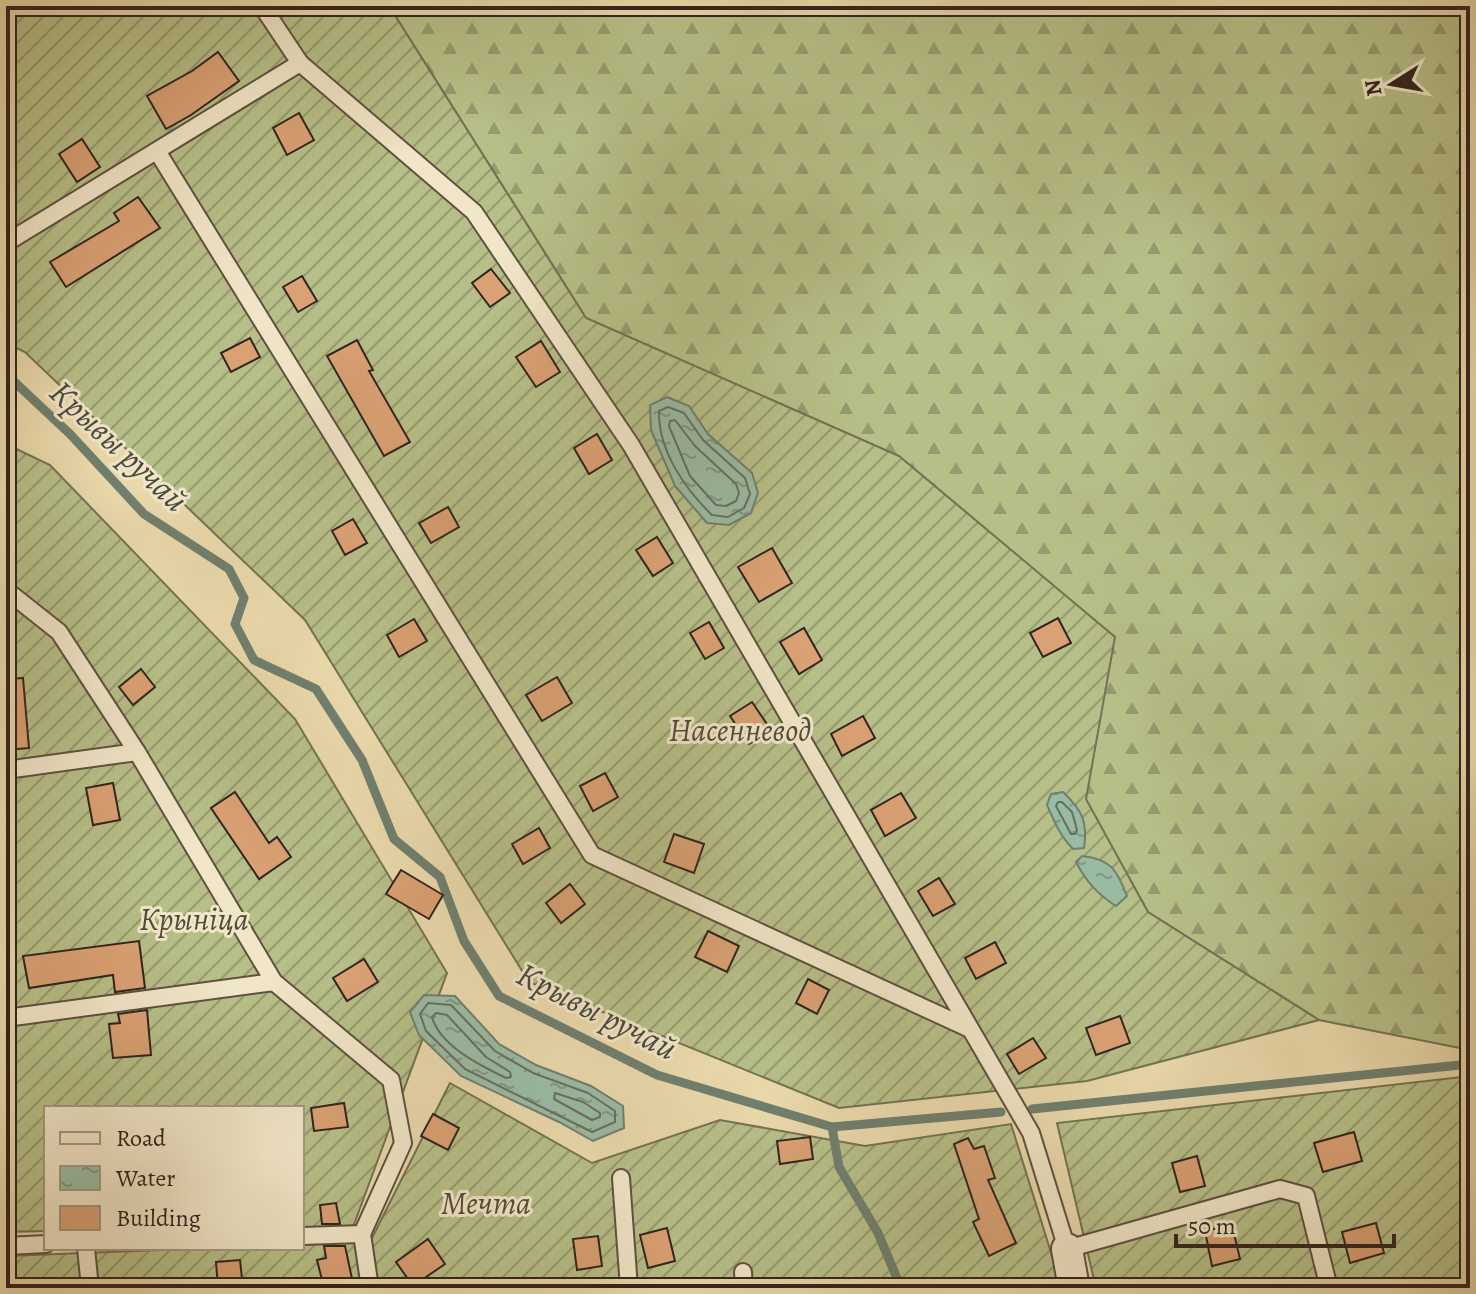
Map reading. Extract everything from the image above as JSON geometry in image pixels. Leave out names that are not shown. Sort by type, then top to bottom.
[{"type":"street","points":[[1067,1249],[1074,1288]]},
{"type":"lane","points":[[262,6],[300,63],[474,212],[631,445],[1031,1133],[1067,1249],[1280,1189],[1306,1196],[1329,1288]]},
{"type":"lane","points":[[6,243],[300,63]]},
{"type":"lane","points":[[157,151],[592,855],[970,1029]]},
{"type":"lane","points":[[6,590],[59,632],[137,752],[274,982],[391,1080],[403,1143],[362,1234],[370,1288]]},
{"type":"lane","points":[[6,770],[137,752]]},
{"type":"lane","points":[[6,1018],[274,982]]},
{"type":"lane","points":[[621,1178],[629,1288]]},
{"type":"lane","points":[[304,1236],[362,1234]]},
{"type":"lane","points":[[6,1246],[44,1244]]},
{"type":"lane","points":[[87,1256],[90,1288]]},
{"type":"green space","name":"Насенневод","points":[[6,6],[389,6],[586,318],[899,456],[1115,637],[1086,799],[1148,912],[1319,1020],[1087,1081],[839,1108],[529,982],[305,620],[25,352],[6,343]]},
{"type":"green space","points":[[389,6],[1470,6],[1470,1050],[1319,1020],[1148,912],[1085,799],[1114,637],[899,456],[586,318]]},
{"type":"green space","name":"Крыніца","points":[[6,444],[50,465],[295,719],[447,973],[353,1227],[304,1228],[304,1106],[44,1106],[44,1231],[6,1232]]},
{"type":"green space","points":[[1470,1076],[1470,1288],[1096,1288],[1057,1123]]},
{"type":"green space","name":"Мечта","points":[[450,1083],[592,1163],[720,1120],[865,1146],[1011,1124],[1062,1288],[6,1288],[6,1256],[162,1250],[304,1250],[304,1244],[370,1242]]},
{"type":"water","points":[[667,397],[689,406],[708,434],[752,473],[758,493],[751,513],[729,525],[707,523],[675,486],[651,430],[650,405]]},
{"type":"water","points":[[1063,792],[1082,817],[1084,848],[1073,849],[1068,844],[1047,805],[1051,794]]},
{"type":"water","points":[[1082,856],[1100,860],[1112,867],[1127,896],[1116,906],[1098,892],[1084,875],[1076,862]]},
{"type":"water","points":[[424,995],[455,996],[499,1044],[536,1065],[591,1086],[623,1106],[624,1128],[593,1141],[461,1076],[419,1035],[410,1012]]},
{"type":"building","points":[[218,52],[239,81],[166,129],[147,96],[192,71]]},
{"type":"building","points":[[299,113],[314,140],[287,155],[273,128]]},
{"type":"building","points":[[82,139],[100,167],[77,182],[59,154]]},
{"type":"building","points":[[138,197],[160,228],[66,287],[50,262],[119,221],[114,213]]},
{"type":"building","points":[[491,269],[510,293],[490,307],[472,283]]},
{"type":"building","points":[[302,276],[317,301],[298,312],[283,287]]},
{"type":"building","points":[[250,338],[260,357],[231,372],[221,353]]},
{"type":"building","points":[[357,340],[373,370],[369,371],[410,442],[384,456],[327,356]]},
{"type":"building","points":[[541,341],[560,372],[536,387],[516,357]]},
{"type":"building","points":[[597,434],[612,460],[589,474],[574,448]]},
{"type":"building","points":[[448,507],[459,527],[431,543],[419,523]]},
{"type":"building","points":[[353,519],[367,543],[345,555],[332,531]]},
{"type":"building","points":[[657,537],[673,563],[653,576],[636,550]]},
{"type":"building","points":[[772,548],[792,583],[759,602],[738,567]]},
{"type":"building","points":[[1058,618],[1071,643],[1043,657],[1030,633]]},
{"type":"building","points":[[414,619],[427,641],[399,657],[387,635]]},
{"type":"building","points":[[709,622],[724,648],[705,659],[690,633]]},
{"type":"building","points":[[804,628],[822,660],[799,674],[780,642]]},
{"type":"building","points":[[141,669],[155,687],[133,705],[119,687]]},
{"type":"building","points":[[557,677],[572,703],[542,721],[526,695]]},
{"type":"building","points":[[23,678],[29,748],[6,750],[6,679]]},
{"type":"building","points":[[752,702],[771,730],[749,744],[730,716]]},
{"type":"building","points":[[863,716],[875,738],[842,756],[831,734]]},
{"type":"building","points":[[605,773],[618,797],[593,811],[580,786]]},
{"type":"building","points":[[113,783],[120,820],[93,825],[86,788]]},
{"type":"building","points":[[235,792],[269,843],[277,837],[291,857],[259,879],[211,808]]},
{"type":"building","points":[[901,793],[916,818],[885,836],[871,810]]},
{"type":"building","points":[[539,828],[550,848],[523,864],[512,844]]},
{"type":"building","points":[[674,834],[704,844],[694,873],[664,862]]},
{"type":"building","points":[[401,870],[443,895],[429,919],[386,894]]},
{"type":"building","points":[[939,878],[955,904],[933,916],[918,891]]},
{"type":"building","points":[[570,884],[585,904],[561,923],[546,903]]},
{"type":"building","points":[[708,931],[739,946],[727,972],[695,957]]},
{"type":"building","points":[[139,941],[145,988],[115,992],[113,975],[29,988],[23,956]]},
{"type":"building","points":[[995,942],[1006,963],[976,979],[965,958]]},
{"type":"building","points":[[364,959],[378,982],[347,1001],[333,978]]},
{"type":"building","points":[[808,979],[829,990],[817,1014],[796,1003]]},
{"type":"building","points":[[147,1010],[151,1055],[113,1058],[109,1024],[120,1023],[118,1014]]},
{"type":"building","points":[[1120,1016],[1130,1043],[1096,1055],[1086,1028]]},
{"type":"building","points":[[1033,1038],[1046,1058],[1019,1074],[1007,1054]]},
{"type":"building","points":[[344,1103],[348,1127],[314,1131],[311,1108]]},
{"type":"building","points":[[433,1114],[459,1128],[448,1150],[421,1136]]},
{"type":"building","points":[[1354,1132],[1362,1161],[1323,1172],[1314,1143]]},
{"type":"building","points":[[810,1137],[813,1159],[780,1164],[777,1141]]},
{"type":"building","points":[[968,1138],[974,1149],[984,1146],[995,1178],[988,1180],[1016,1243],[989,1256],[973,1222],[979,1219],[954,1144]]},
{"type":"building","points":[[1197,1156],[1205,1186],[1180,1192],[1172,1163]]},
{"type":"building","points":[[336,1203],[340,1224],[322,1224],[320,1205]]},
{"type":"building","points":[[1376,1223],[1384,1253],[1350,1263],[1342,1232]]},
{"type":"building","points":[[1232,1225],[1240,1259],[1212,1266],[1205,1231]]},
{"type":"building","points":[[667,1228],[675,1261],[648,1268],[640,1235]]},
{"type":"building","points":[[598,1236],[602,1266],[577,1270],[573,1239]]},
{"type":"building","points":[[428,1239],[445,1264],[413,1286],[396,1262]]},
{"type":"building","points":[[324,1246],[345,1246],[354,1288],[324,1288],[317,1260],[326,1258]]},
{"type":"building","points":[[240,1260],[243,1288],[218,1288],[216,1262]]},
{"type":"waterway","name":"Крывы ручай","points":[[6,374],[70,434],[144,514],[229,569],[244,598],[235,624],[254,660],[316,689],[362,760],[394,839],[440,877],[464,941],[499,996],[657,1075],[832,1127],[839,1167],[878,1233],[901,1288]]},
{"type":"waterway","points":[[1032,1109],[1470,1064]]},
{"type":"waterway","points":[[832,1127],[1001,1112]]}]
